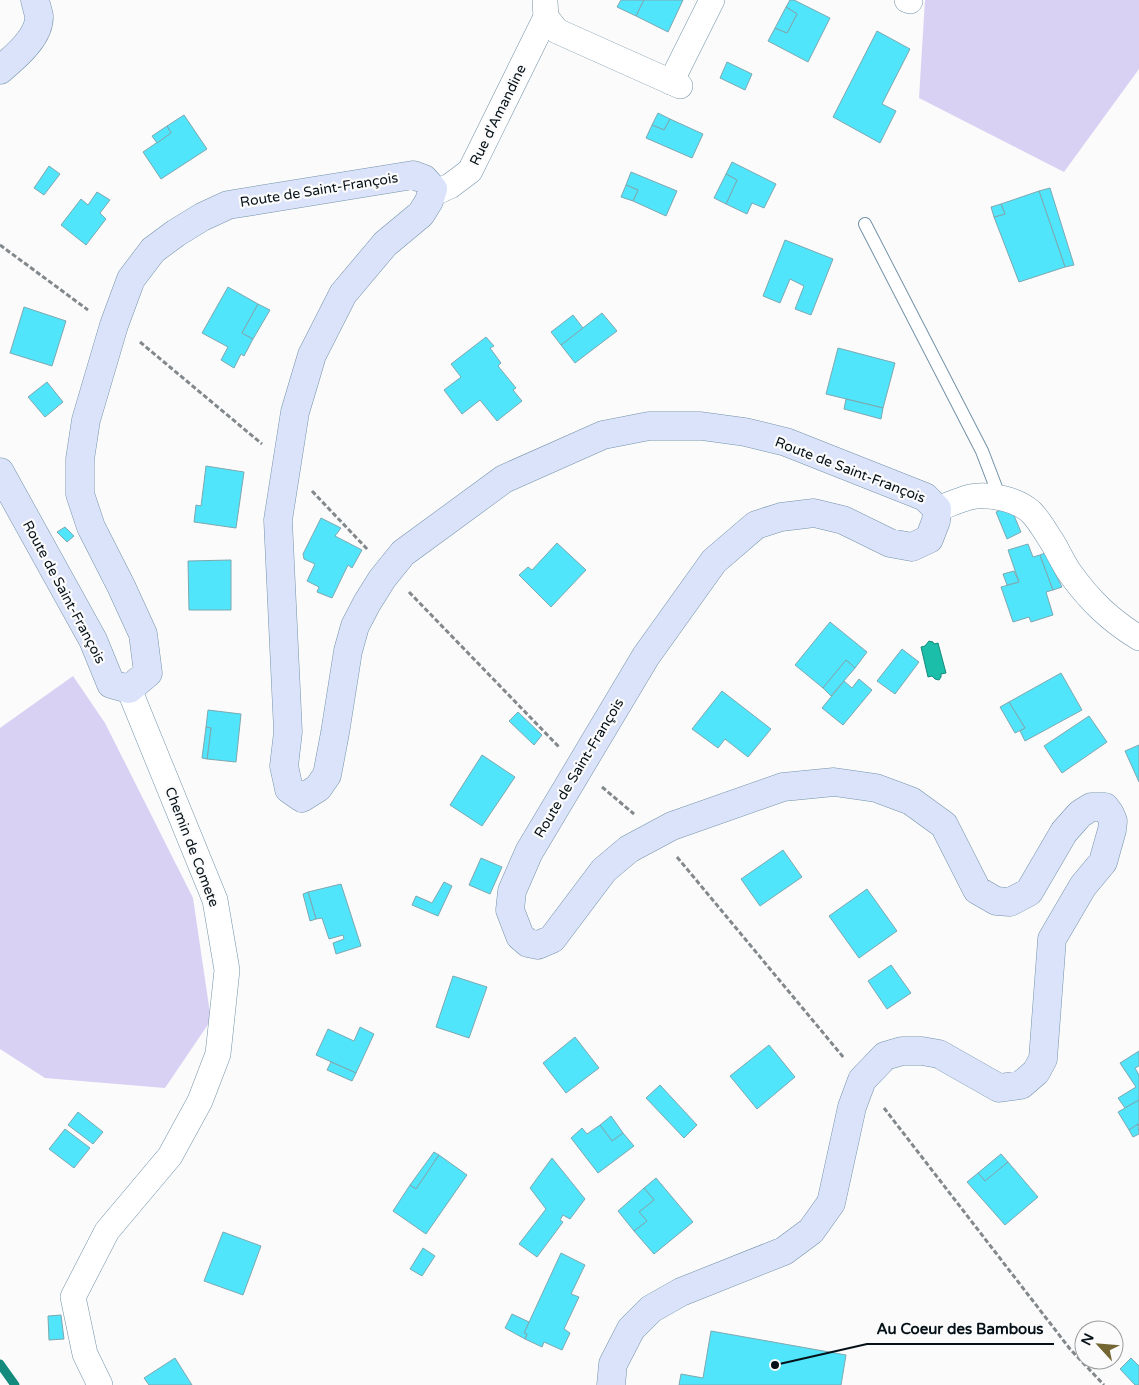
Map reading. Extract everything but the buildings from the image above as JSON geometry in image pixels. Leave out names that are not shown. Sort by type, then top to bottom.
[{"type":"main road","points":[[0,70],[23,50],[34,34],[39,18],[35,0]]},
{"type":"main road","name":"Route de Saint-François","points":[[0,472],[93,640],[111,684],[129,689],[148,673],[142,634],[121,586],[91,527],[80,494],[80,459],[86,420],[114,325],[131,278],[153,250],[202,217],[228,205],[413,175],[424,179],[433,189],[421,214],[385,244],[343,294],[312,355],[295,412],[278,520],[288,732],[284,766],[289,789],[302,798],[318,788],[326,775],[335,733],[348,651],[355,626],[377,587],[403,553],[504,479],[603,435],[649,426],[701,426],[745,432],[786,442],[926,497],[937,509],[936,521],[929,538],[912,547],[890,543],[843,520],[814,513],[781,517],[756,525],[714,561],[646,656],[529,852],[512,891],[510,910],[520,936],[528,943],[538,945],[552,939],[604,870],[629,849],[672,826],[783,787],[834,782],[876,788],[911,801],[944,825],[977,890],[996,901],[1010,902],[1029,892],[1064,832],[1080,814],[1091,807],[1105,807],[1113,821],[1103,862],[1083,886],[1052,939],[1043,1059],[1036,1072],[1021,1085],[999,1088],[939,1054],[922,1051],[902,1051],[885,1056],[862,1080],[852,1107],[831,1203],[811,1231],[784,1251],[681,1292],[651,1310],[631,1329],[613,1364],[611,1385]]},
{"type":"street","name":"Rue d'Amandine","points":[[546,9],[557,31],[675,84],[712,0]]},
{"type":"street","name":"Rue d'Amandine","points":[[430,195],[450,186],[470,171],[546,9]]},
{"type":"street","points":[[937,509],[971,497],[1000,498],[1016,503],[1031,512],[1052,542],[1069,572],[1087,596],[1106,616],[1139,638]]},
{"type":"street","name":"Chemin de Comete","points":[[100,1385],[85,1354],[73,1297],[107,1231],[170,1156],[200,1101],[218,1054],[227,970],[215,900],[129,689]]},
{"type":"lane","points":[[865,224],[982,451],[1000,498]]},
{"type":"path","points":[[0,245],[93,314]]},
{"type":"shaded area","points":[[925,0],[1139,0],[1139,69],[1064,172],[919,98]]},
{"type":"shaded area","points":[[929,641],[934,644],[938,643],[946,673],[941,674],[939,680],[932,676],[928,677],[921,647],[925,646]]},
{"type":"shaded area","points":[[73,676],[105,723],[193,898],[211,1020],[165,1088],[45,1078],[0,1049],[0,728]]},
{"type":"waterway","points":[[0,1364],[15,1385]]},
{"type":"place","name":"Au Coeur des Bambous","points":[[775,1365]]}]
